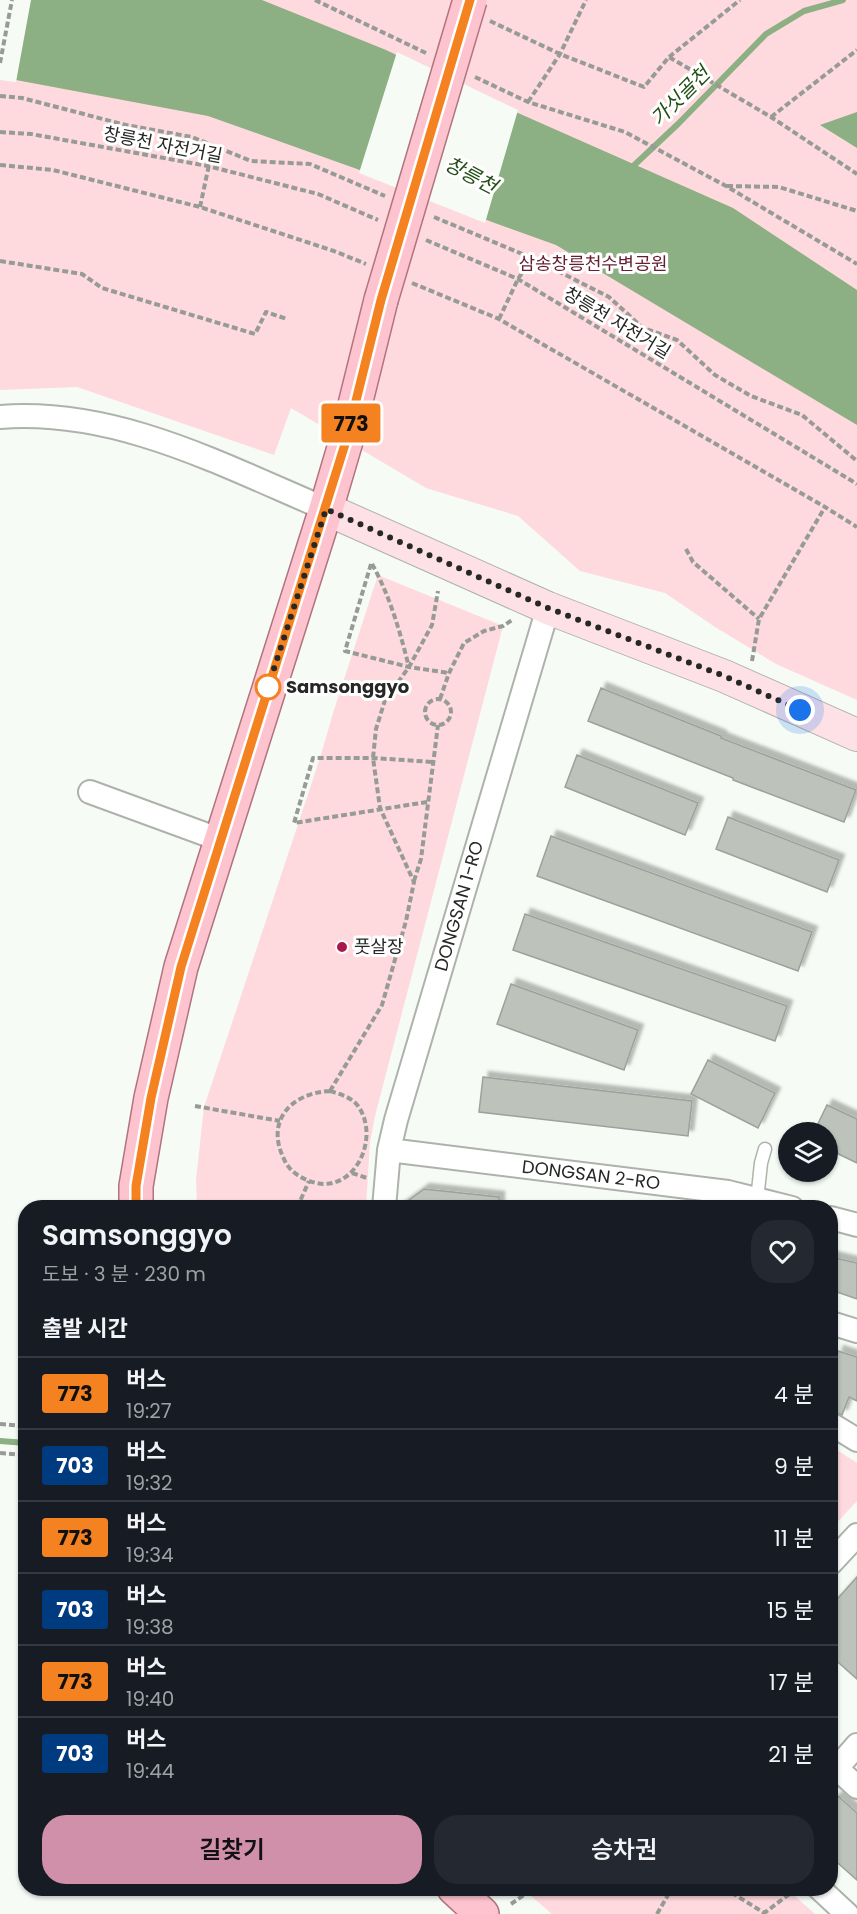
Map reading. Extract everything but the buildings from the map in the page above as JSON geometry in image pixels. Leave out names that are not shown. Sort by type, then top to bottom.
[{"type":"main road","points":[[136,1200],[136,1186],[151,1098],[178,978],[326,509],[346,441],[381,300],[479,10]]},
{"type":"main road","points":[[470,1896],[496,1909]]},
{"type":"street","points":[[0,417],[27,414],[82,420],[135,431],[167,442],[326,509],[548,608],[724,676],[857,735]]},
{"type":"street","name":"DONGSAN 1-RO","points":[[385,1200],[389,1150],[396,1120],[548,608]]},
{"type":"street","points":[[90,792],[221,840]]},
{"type":"street","name":"DONGSAN 2-RO","points":[[389,1150],[728,1192],[757,1200]]},
{"type":"street","points":[[838,1220],[857,1225]]},
{"type":"street","points":[[838,1325],[857,1331]]},
{"type":"street","points":[[838,1428],[857,1440]]},
{"type":"street","points":[[838,1555],[857,1535]]},
{"type":"street","points":[[838,1762],[857,1745]]},
{"type":"street","points":[[838,1769],[857,1787]]},
{"type":"street","points":[[828,1896],[847,1914]]},
{"type":"lane","points":[[757,1200],[761,1162],[765,1149]]},
{"type":"path","points":[[0,63],[12,0]]},
{"type":"path","points":[[528,102],[560,54],[586,0]]},
{"type":"path","points":[[479,10],[560,54],[644,87],[669,57],[740,0]]},
{"type":"path","points":[[771,117],[857,50]]},
{"type":"path","points":[[669,57],[771,117],[857,174]]},
{"type":"path","points":[[0,96],[22,98],[126,125],[192,136],[251,161],[310,165],[394,200]]},
{"type":"path","name":"창릉천 자전거길","points":[[0,132],[31,134],[208,166],[318,194],[381,221]]},
{"type":"path","points":[[625,132],[726,186],[857,264]]},
{"type":"path","points":[[200,207],[213,146]]},
{"type":"path","points":[[0,165],[53,170],[200,207],[367,264]]},
{"type":"path","points":[[726,186],[779,187],[857,211]]},
{"type":"path","points":[[426,214],[532,258],[609,297],[644,328],[678,340],[715,375],[751,396],[802,415],[857,461]]},
{"type":"path","name":"창릉천 자전거길","points":[[423,239],[518,279],[857,484]]},
{"type":"path","points":[[499,319],[518,279],[532,258]]},
{"type":"path","points":[[0,261],[82,274],[102,288],[255,334],[266,312],[287,319]]},
{"type":"path","points":[[411,282],[499,319],[857,527]]},
{"type":"path","points":[[752,664],[759,620],[825,507]]},
{"type":"path","points":[[686,549],[693,562],[759,620]]},
{"type":"path","points":[[409,667],[400,631],[378,575],[371,564],[345,651],[409,667],[449,673]]},
{"type":"path","points":[[414,882],[380,808],[373,759],[376,729],[385,700],[409,667],[432,625],[438,591]]},
{"type":"path","points":[[440,699],[449,673],[464,643],[484,631],[503,626],[512,620]]},
{"type":"path","points":[[440,699],[448,704],[452,711],[446,723],[438,725],[430,722],[426,710],[429,703],[440,699]]},
{"type":"path","points":[[330,1091],[382,1005],[421,859],[438,725]]},
{"type":"path","points":[[427,802],[294,823],[313,758],[433,762]]},
{"type":"path","points":[[330,1091],[344,1096],[357,1105],[364,1118],[364,1146],[360,1162],[352,1173],[340,1181],[325,1184],[309,1181],[296,1175],[286,1164],[279,1150],[277,1135],[280,1120],[288,1107],[300,1097],[314,1092],[330,1091]]},
{"type":"path","points":[[195,1106],[280,1120]]},
{"type":"path","points":[[352,1173],[373,1179]]},
{"type":"path","points":[[301,1200],[309,1181]]},
{"type":"path","points":[[0,1424],[18,1425]]},
{"type":"path","points":[[0,1453],[18,1454]]},
{"type":"path","points":[[496,1909],[520,1896]]},
{"type":"path","points":[[657,1914],[667,1896]]},
{"type":"path","points":[[736,1896],[764,1914],[787,1896]]},
{"type":"green space","name":"삼송창릉천수변공원","points":[[0,0],[857,0],[857,700],[776,664],[665,593],[580,571],[518,516],[426,488],[291,408],[274,455],[77,387],[0,390]]},
{"type":"green space","points":[[378,575],[503,626],[375,1116],[370,1142],[366,1200],[197,1200],[196,1180],[204,1107]]},
{"type":"green space","points":[[838,1451],[857,1463],[857,1501],[838,1521]]},
{"type":"green space","points":[[531,1896],[795,1896],[815,1914],[552,1914]]},
{"type":"water","name":"창릉천","points":[[0,0],[262,0],[386,50],[518,113],[733,208],[857,290],[857,425],[556,245],[357,169],[208,116],[0,77]]},
{"type":"water","points":[[857,112],[857,148],[820,125]]},
{"type":"pier","points":[[0,0],[31,0],[16,82],[0,80]]},
{"type":"pier","points":[[397,52],[518,110],[485,223],[359,173]]},
{"type":"waterway","name":"가싯골천","points":[[629,170],[678,124],[766,34],[804,11],[843,0]]},
{"type":"waterway","points":[[0,1441],[18,1442]]},
{"type":"bus line","name":"773","points":[[136,1200],[136,1186],[151,1098],[181,967],[326,509],[346,441],[381,300],[470,0]]},
{"type":"place","name":"Samsonggyo","points":[[268,687]]},
{"type":"place","name":"풋살장","points":[[342,947]]},
{"type":"route","points":[[268,687],[266,693],[326,509],[548,608],[724,676],[800,710]]}]
